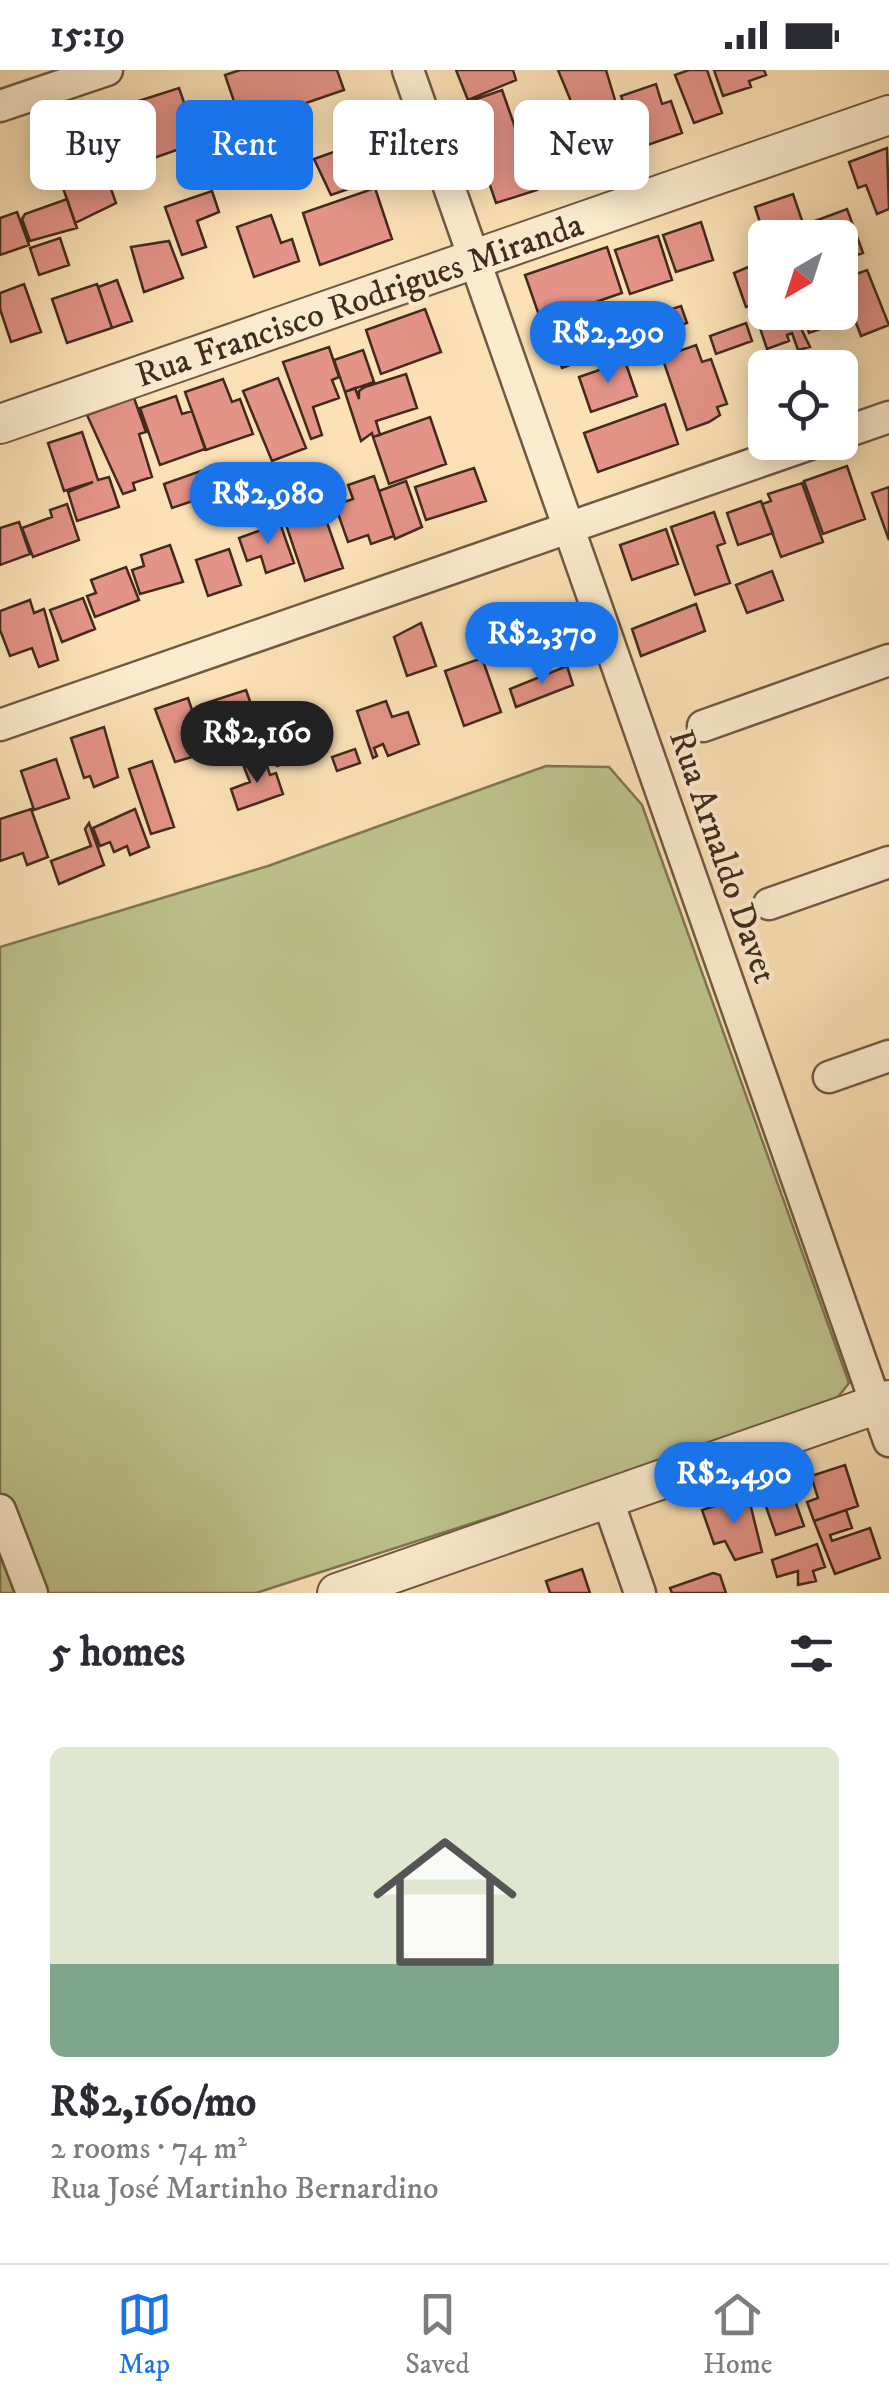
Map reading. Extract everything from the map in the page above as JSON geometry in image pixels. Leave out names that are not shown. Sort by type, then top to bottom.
[{"type":"street","points":[[0,106],[106,70]]},
{"type":"street","name":"Rua Arnaldo Davet","points":[[408,70],[883,1402],[889,1440]]},
{"type":"street","name":"Rua Francisco Rodrigues Miranda","points":[[0,424],[889,115]]},
{"type":"street","points":[[858,428],[889,417]]},
{"type":"street","points":[[0,725],[764,460]]},
{"type":"street","points":[[704,726],[889,660]]},
{"type":"street","points":[[769,904],[889,862]]},
{"type":"street","points":[[829,1077],[889,1056]]},
{"type":"street","points":[[337,1593],[883,1402]]},
{"type":"street","points":[[607,1498],[640,1593]]},
{"type":"street","points":[[0,1510],[32,1593]]},
{"type":"green space","points":[[546,766],[609,767],[642,805],[849,1383],[829,1408],[256,1593],[0,1593],[0,947],[268,866]]},
{"type":"building","points":[[240,70],[337,70],[344,90],[313,101],[234,100],[225,75]]},
{"type":"building","points":[[456,70],[513,70],[516,80],[468,100]]},
{"type":"building","points":[[558,70],[606,70],[615,100],[570,100]]},
{"type":"building","points":[[707,70],[722,113],[694,123],[675,75]]},
{"type":"building","points":[[714,70],[764,70],[766,75],[749,81],[751,87],[723,96]]},
{"type":"building","points":[[656,84],[662,104],[671,101],[682,133],[649,145],[649,100],[622,100],[621,96]]},
{"type":"building","points":[[179,88],[183,100],[176,100],[176,150],[156,157],[156,100],[141,100]]},
{"type":"building","points":[[502,90],[514,124],[514,190],[537,190],[496,203],[492,190],[494,100],[473,100]]},
{"type":"building","points":[[887,148],[889,209],[877,214],[866,185],[858,188],[849,162]]},
{"type":"building","points":[[333,152],[333,190],[346,190],[331,195],[314,159]]},
{"type":"building","points":[[64,190],[111,190],[116,203],[75,223]]},
{"type":"building","points":[[376,190],[392,239],[320,265],[303,213]]},
{"type":"building","points":[[212,191],[219,212],[197,221],[206,247],[182,255],[165,207]]},
{"type":"building","points":[[793,194],[802,220],[759,220],[755,207]]},
{"type":"building","points":[[67,199],[77,228],[30,241],[22,219],[25,214]]},
{"type":"building","points":[[847,209],[851,220],[817,220]]},
{"type":"building","points":[[17,212],[29,245],[0,255],[0,218]]},
{"type":"building","points":[[271,215],[281,243],[292,239],[299,261],[254,277],[237,227]]},
{"type":"building","points":[[701,222],[713,260],[676,272],[663,235]]},
{"type":"building","points":[[658,236],[672,280],[630,294],[615,250]]},
{"type":"building","points":[[60,238],[69,265],[39,275],[30,248]]},
{"type":"building","points":[[169,241],[183,278],[144,292],[131,247]]},
{"type":"building","points":[[607,247],[622,293],[541,321],[525,275]]},
{"type":"building","points":[[748,267],[748,306],[746,307],[734,273]]},
{"type":"building","points":[[867,270],[889,325],[861,336],[858,328],[858,273]]},
{"type":"building","points":[[117,280],[132,321],[112,328],[98,287]]},
{"type":"building","points":[[24,284],[41,332],[11,342],[0,309],[0,293]]},
{"type":"building","points":[[97,284],[112,328],[67,343],[52,299]]},
{"type":"building","points":[[681,306],[687,323],[651,336],[644,318]]},
{"type":"building","points":[[425,309],[441,352],[381,374],[366,330]]},
{"type":"building","points":[[586,321],[598,355],[562,368],[550,334]]},
{"type":"building","points":[[746,323],[752,341],[716,354],[710,336]]},
{"type":"building","points":[[761,330],[802,330],[810,347],[798,350],[792,333],[787,335],[789,341],[767,349]]},
{"type":"building","points":[[696,345],[702,362],[711,359],[727,404],[717,407],[720,415],[687,430],[662,357]]},
{"type":"building","points":[[329,347],[339,377],[332,380],[339,398],[313,407],[322,435],[311,439],[283,362]]},
{"type":"building","points":[[363,350],[374,382],[345,392],[334,360]]},
{"type":"building","points":[[625,361],[637,396],[591,412],[579,377]]},
{"type":"building","points":[[406,374],[417,408],[376,421],[380,435],[373,437],[372,433],[361,441],[345,392],[355,388],[359,399],[359,391],[365,387]]},
{"type":"building","points":[[278,378],[306,448],[272,461],[243,391]]},
{"type":"building","points":[[223,379],[232,402],[240,399],[253,434],[206,450],[185,392]]},
{"type":"building","points":[[176,396],[182,414],[192,411],[205,449],[160,465],[140,408]]},
{"type":"building","points":[[134,398],[146,432],[139,434],[152,477],[133,483],[135,490],[123,494],[87,415]]},
{"type":"building","points":[[665,404],[678,444],[598,472],[584,433]]},
{"type":"building","points":[[430,417],[446,464],[389,484],[373,437]]},
{"type":"building","points":[[82,432],[98,480],[109,477],[119,507],[77,521],[68,492],[93,482],[64,491],[48,443]]},
{"type":"building","points":[[847,466],[865,519],[823,534],[804,481]]},
{"type":"building","points":[[212,467],[220,492],[172,508],[164,484]]},
{"type":"building","points":[[474,468],[486,501],[426,520],[415,487]]},
{"type":"building","points":[[374,476],[394,536],[371,544],[368,535],[348,542],[335,505],[353,499],[348,485]]},
{"type":"building","points":[[406,481],[422,527],[395,539],[379,491]]},
{"type":"building","points":[[802,483],[823,542],[781,557],[762,504],[771,501],[768,494]]},
{"type":"building","points":[[889,487],[889,540],[872,493]]},
{"type":"building","points":[[318,497],[343,568],[305,581],[281,510],[283,505]]},
{"type":"building","points":[[761,501],[773,533],[738,545],[727,513]]},
{"type":"building","points":[[67,504],[79,540],[33,557],[22,528],[52,517],[50,510]]},
{"type":"building","points":[[714,512],[725,543],[717,546],[730,583],[695,595],[671,527]]},
{"type":"building","points":[[270,521],[272,526],[280,523],[294,563],[266,573],[261,556],[247,561],[239,538],[261,530],[259,525]]},
{"type":"building","points":[[19,522],[30,554],[0,565],[0,528]]},
{"type":"building","points":[[666,529],[678,564],[632,580],[620,545]]},
{"type":"building","points":[[170,545],[183,582],[140,594],[132,570],[144,566],[141,555]]},
{"type":"building","points":[[229,549],[241,585],[208,596],[196,560]]},
{"type":"building","points":[[126,567],[139,600],[95,617],[87,596],[96,593],[91,580]]},
{"type":"building","points":[[772,571],[783,600],[747,613],[736,585]]},
{"type":"building","points":[[83,598],[95,629],[62,642],[50,610]]},
{"type":"building","points":[[30,600],[34,613],[44,609],[58,660],[39,667],[32,648],[10,656],[0,630],[0,611]]},
{"type":"building","points":[[696,604],[705,631],[641,656],[632,629]]},
{"type":"building","points":[[421,623],[436,666],[407,676],[394,637]]},
{"type":"building","points":[[482,658],[501,712],[464,726],[445,671]]},
{"type":"building","points":[[567,666],[573,685],[516,707],[510,689]]},
{"type":"building","points":[[246,690],[259,727],[221,740],[209,702]]},
{"type":"building","points":[[188,698],[201,737],[194,739],[199,755],[175,762],[155,709]]},
{"type":"building","points":[[386,701],[392,717],[408,712],[419,744],[388,756],[383,744],[374,748],[377,756],[373,758],[357,711]]},
{"type":"building","points":[[300,712],[312,747],[288,756],[290,762],[277,766],[262,723]]},
{"type":"building","points":[[104,727],[118,777],[94,787],[90,776],[84,778],[71,738]]},
{"type":"building","points":[[355,749],[360,763],[337,771],[332,757]]},
{"type":"building","points":[[56,759],[69,798],[34,810],[21,771]]},
{"type":"building","points":[[265,760],[270,775],[276,773],[283,794],[238,810],[231,789],[250,782],[244,767]]},
{"type":"building","points":[[152,761],[174,827],[151,834],[129,769]]},
{"type":"building","points":[[31,809],[48,857],[27,865],[23,853],[0,861],[0,819]]},
{"type":"building","points":[[135,809],[149,847],[130,855],[127,846],[114,852],[110,842],[100,846],[93,828]]},
{"type":"building","points":[[89,823],[104,865],[59,884],[51,861],[91,846],[85,829]]},
{"type":"building","points":[[845,1465],[858,1506],[814,1521],[807,1502],[818,1498],[811,1476]]},
{"type":"building","points":[[791,1489],[804,1526],[776,1535],[763,1498]]},
{"type":"building","points":[[748,1495],[762,1552],[735,1560],[725,1541],[714,1544],[702,1510]]},
{"type":"building","points":[[846,1510],[852,1528],[830,1535],[832,1541],[870,1528],[880,1558],[835,1574],[814,1521]]},
{"type":"building","points":[[817,1544],[825,1567],[813,1571],[816,1581],[798,1585],[798,1571],[777,1577],[772,1560]]},
{"type":"building","points":[[582,1569],[590,1593],[550,1593],[546,1581]]},
{"type":"building","points":[[713,1573],[720,1575],[726,1593],[672,1593],[670,1588]]}]
